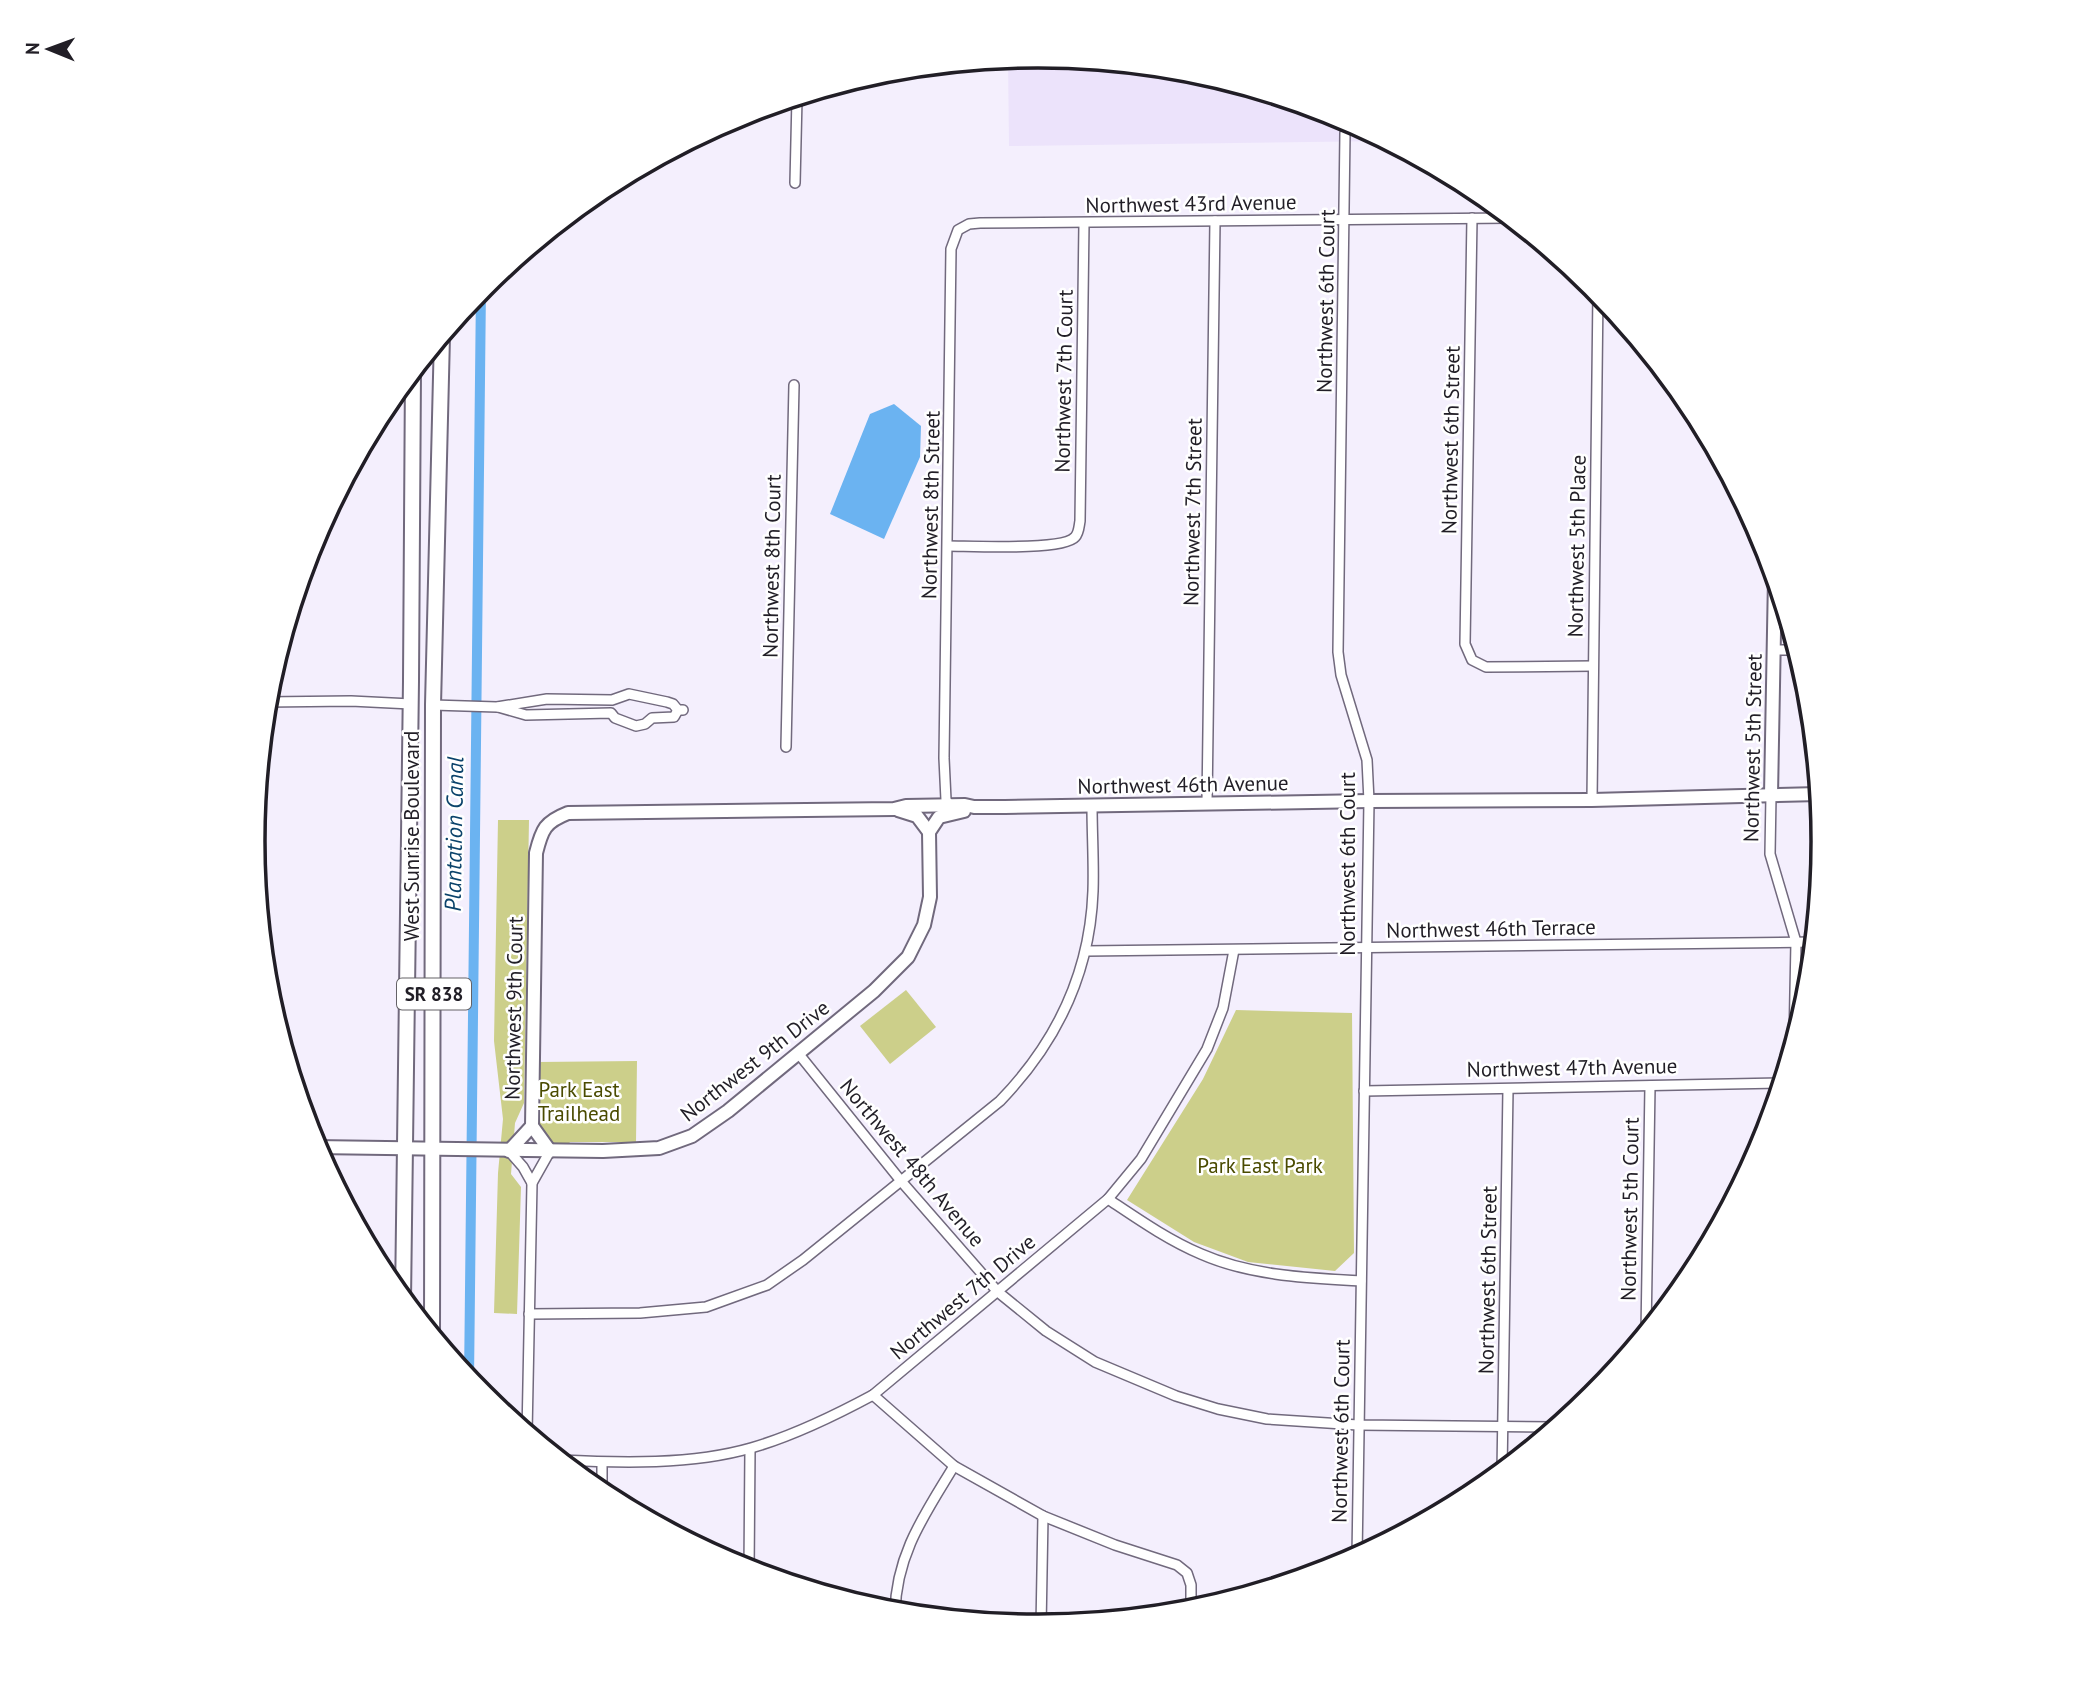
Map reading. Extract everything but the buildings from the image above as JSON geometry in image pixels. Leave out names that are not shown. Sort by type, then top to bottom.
[{"type":"main road","name":"West Sunrise Boulevard","points":[[432,1321],[433,705],[438,355]]},
{"type":"main road","name":"West Sunrise Boulevard","points":[[403,1282],[413,388]]},
{"type":"main road","points":[[411,681],[420,699],[433,705]]},
{"type":"main road","points":[[411,704],[417,709],[433,736]]},
{"type":"street","points":[[795,183],[797,107]]},
{"type":"street","name":"Northwest 6th Court","points":[[1345,133],[1338,652],[1341,675],[1367,760],[1368,801],[1357,1545]]},
{"type":"street","name":"Northwest 6th Street","points":[[1472,218],[1465,644],[1472,660],[1486,667],[1593,666]]},
{"type":"street","name":"Northwest 43rd Avenue","points":[[958,230],[981,223],[1495,218]]},
{"type":"street","name":"Northwest 7th Street","points":[[1207,803],[1215,221]]},
{"type":"street","name":"Northwest 7th Court","points":[[948,546],[1056,545],[1074,538],[1080,521],[1084,223]]},
{"type":"street","name":"Northwest 8th Street","points":[[953,809],[946,800],[948,546],[951,249],[958,230]]},
{"type":"street","name":"Northwest 5th Place","points":[[1592,800],[1598,309]]},
{"type":"street","name":"Northwest 8th Court","points":[[786,747],[794,385]]},
{"type":"street","name":"Northwest 5th Street","points":[[1774,606],[1770,854],[1796,942],[1795,997]]},
{"type":"street","points":[[1774,650],[1787,650]]},
{"type":"street","points":[[433,705],[496,707],[547,699],[611,700],[629,694],[673,704],[680,710],[674,717],[652,718],[645,724],[636,726],[615,718],[611,713],[526,715],[496,707]]},
{"type":"street","points":[[652,718],[653,699]]},
{"type":"street","points":[[278,702],[411,704]]},
{"type":"street","points":[[926,806],[940,797],[946,783]]},
{"type":"street","name":"Northwest 46th Avenue","points":[[953,809],[1810,794]]},
{"type":"street","points":[[894,809],[926,806],[953,809]]},
{"type":"street","points":[[529,1314],[640,1314],[706,1307],[768,1285],[803,1260],[1000,1101],[1027,1073],[1053,1034],[1073,990],[1086,951],[1093,892],[1092,806]]},
{"type":"street","points":[[894,809],[917,816],[929,832],[939,817],[953,809]]},
{"type":"street","name":"Northwest 9th Court","points":[[507,1151],[532,1126],[536,853],[540,835],[550,820],[568,813],[894,809]]},
{"type":"street","name":"Northwest 9th Drive","points":[[434,1149],[551,1151],[659,1148],[692,1136],[728,1111],[874,991],[908,957],[924,925],[930,897],[929,832]]},
{"type":"street","name":"Northwest 46th Terrace","points":[[1086,951],[1805,942]]},
{"type":"street","name":"Northwest 7th Drive","points":[[575,1461],[691,1458],[750,1449],[830,1417],[873,1395],[1108,1199],[1141,1159],[1207,1049],[1223,1008],[1234,950]]},
{"type":"street","name":"Northwest 48th Avenue","points":[[798,1053],[901,1181],[998,1292],[1046,1331],[1095,1362],[1176,1396],[1218,1409],[1267,1419],[1358,1425],[1543,1427]]},
{"type":"street","name":"Northwest 47th Avenue","points":[[1364,1091],[1772,1083]]},
{"type":"street","name":"Northwest 5th Court","points":[[1646,1318],[1650,1086]]},
{"type":"street","name":"Northwest 6th Street","points":[[1502,1460],[1508,1089]]},
{"type":"street","points":[[527,1422],[532,1183],[551,1151],[532,1126]]},
{"type":"street","points":[[328,1147],[434,1149]]},
{"type":"street","points":[[507,1151],[523,1167],[532,1183]]},
{"type":"street","points":[[1108,1199],[1154,1229],[1202,1255],[1253,1270],[1298,1277],[1361,1281]]},
{"type":"street","points":[[873,1395],[954,1466],[1043,1516],[1115,1545],[1177,1565],[1187,1573],[1191,1585],[1191,1600]]},
{"type":"street","points":[[748,1558],[750,1449]]},
{"type":"street","points":[[602,1462],[602,1480]]},
{"type":"street","points":[[895,1601],[906,1548],[954,1466]]},
{"type":"street","points":[[1041,1615],[1043,1516]]},
{"type":"shaded area","points":[[1038,68],[1089,70],[1189,83],[1287,109],[1365,141],[1009,146],[1008,69]]},
{"type":"green space","points":[[498,820],[529,820],[524,1103],[515,1123],[511,1174],[521,1187],[517,1314],[494,1313],[498,1173],[503,1119],[494,1041]]},
{"type":"green space","points":[[906,990],[936,1027],[890,1064],[860,1026]]},
{"type":"green space","name":"Park East Park","points":[[1236,1010],[1352,1013],[1354,1253],[1335,1271],[1248,1262],[1194,1242],[1127,1200],[1203,1079]]},
{"type":"green space","name":"Park East Trailhead","points":[[637,1061],[636,1142],[570,1142],[563,1151],[545,1138],[538,1127],[538,1062]]},
{"type":"water","points":[[894,404],[921,426],[920,457],[884,539],[830,514],[870,414]]},
{"type":"waterway","name":"Plantation Canal","points":[[469,1364],[481,306]]}]
